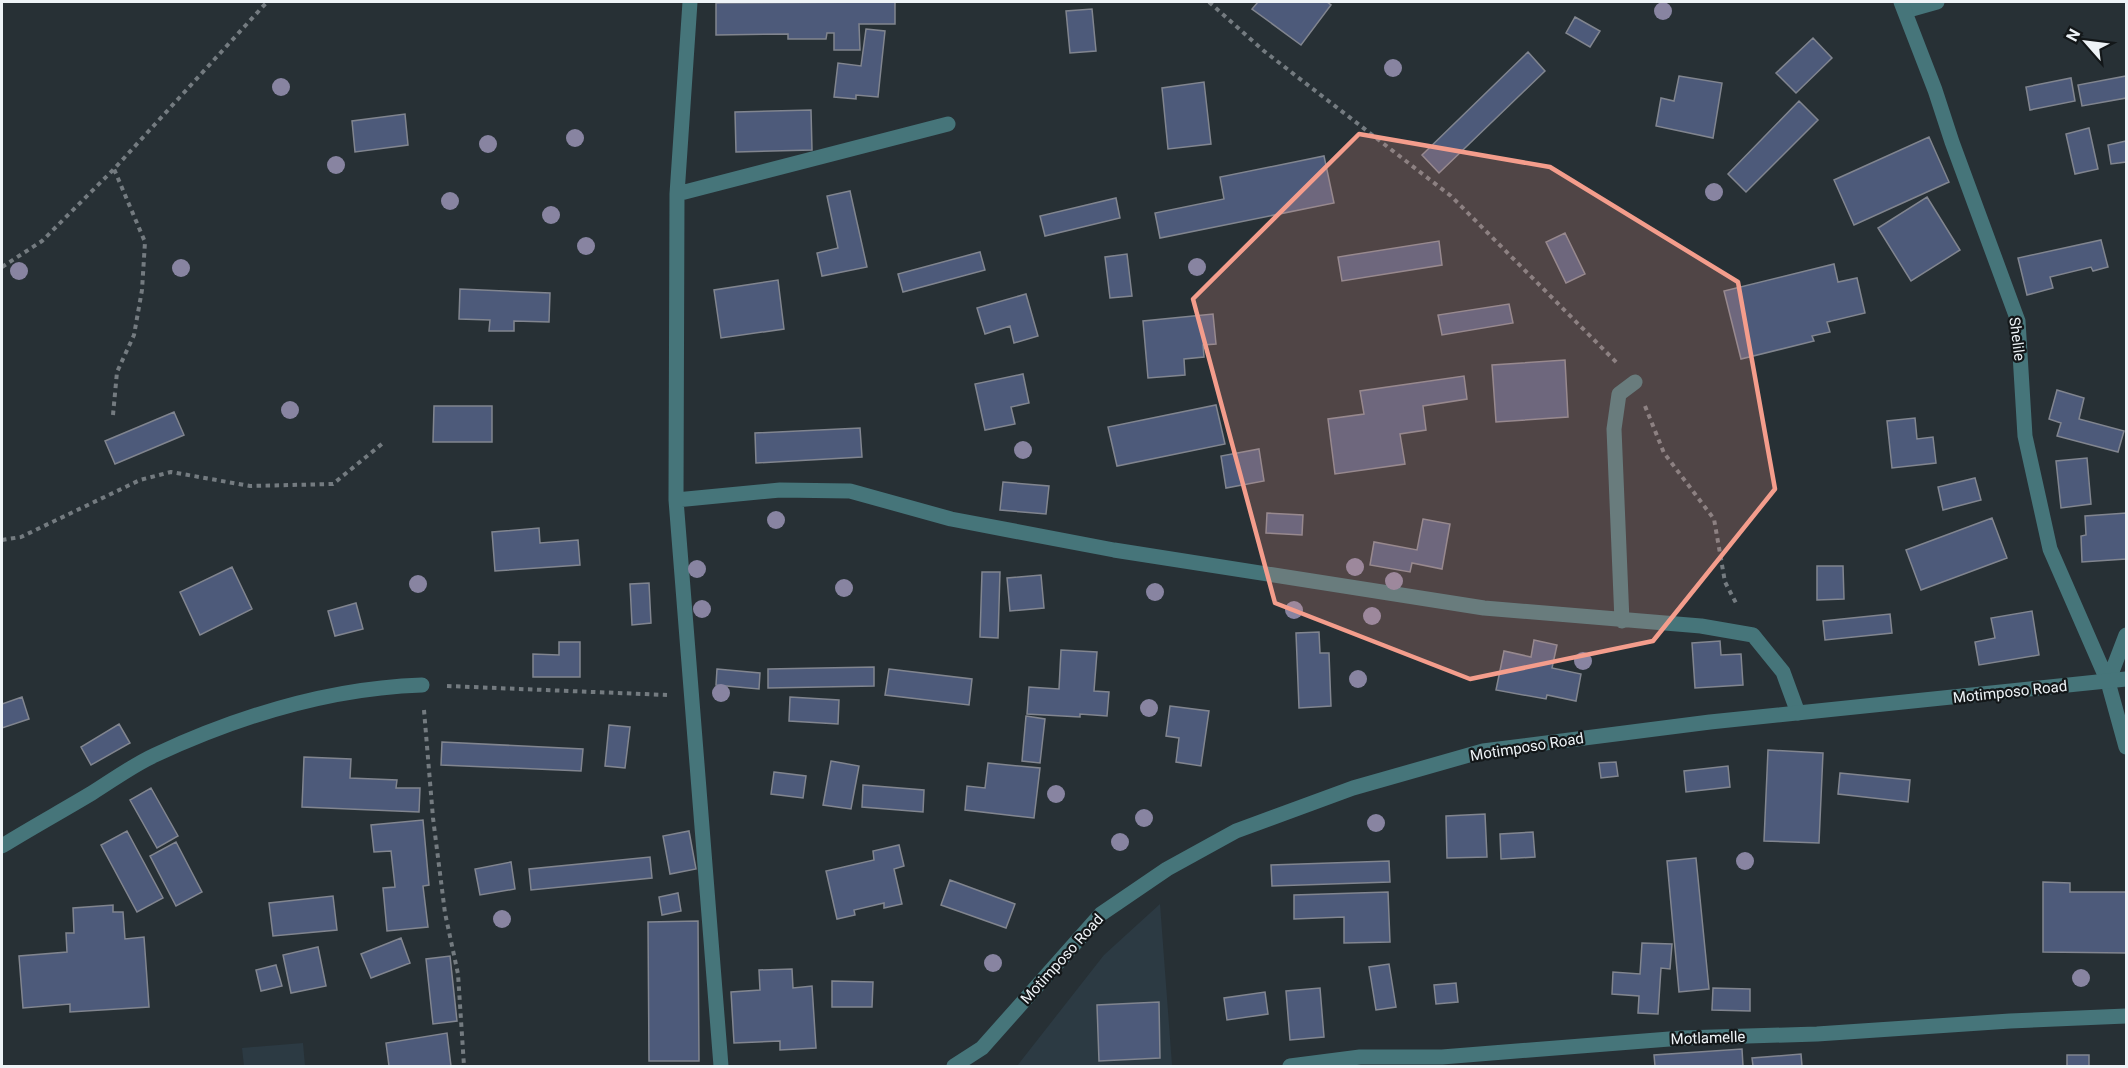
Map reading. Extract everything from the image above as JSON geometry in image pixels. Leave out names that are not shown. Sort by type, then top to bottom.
[{"type":"street","points":[[690,2],[677,194],[676,500],[721,1066]]},
{"type":"street","points":[[1903,6],[1937,2]]},
{"type":"street","name":"Shelile","points":[[1903,6],[2018,321],[2025,436],[2050,549],[2108,682],[2127,747]]},
{"type":"street","points":[[677,194],[948,124]]},
{"type":"street","points":[[1622,621],[1614,429],[1619,394],[1635,382]]},
{"type":"street","points":[[676,500],[780,490],[850,491],[951,519],[1114,550],[1484,608],[1701,626],[1753,635],[1783,672],[1798,713]]},
{"type":"street","points":[[2108,682],[2127,635]]},
{"type":"street","name":"Motimposo Road","points":[[954,1066],[982,1048],[1101,914],[1167,869],[1236,831],[1353,788],[1483,751],[1710,722],[2127,679]]},
{"type":"street","points":[[2,846],[153,756],[235,720],[342,694],[422,685]]},
{"type":"street","name":"Motlamelle","points":[[1290,1066],[1360,1057],[1442,1057],[1682,1038],[1817,1034],[2127,1016]]},
{"type":"path","points":[[2,267],[42,241],[114,169],[267,2]]},
{"type":"path","points":[[1209,2],[1264,51],[1450,196],[1635,382],[1664,453],[1714,519],[1725,582],[1753,635]]},
{"type":"path","points":[[113,415],[117,372],[134,335],[142,290],[145,242],[114,169]]},
{"type":"path","points":[[2,540],[21,537],[140,480],[171,472],[250,486],[333,484],[384,443]]},
{"type":"path","points":[[464,1066],[459,974],[445,913],[433,818],[422,685],[691,696]]},
{"type":"highlighted area","points":[[1359,134],[1550,167],[1738,282],[1775,489],[1653,641],[1470,679],[1275,603],[1193,299]]},
{"type":"shaded area","points":[[1160,904],[1172,1065],[1017,1066],[1104,955]]},
{"type":"shaded area","points":[[303,1043],[305,1066],[244,1066],[242,1048]]},
{"type":"building","points":[[895,2],[895,24],[859,24],[860,50],[834,50],[834,33],[827,33],[826,39],[788,39],[788,34],[716,35],[716,3]]},
{"type":"building","points":[[1258,2],[1327,2],[1331,5],[1301,45],[1252,9]]},
{"type":"building","points":[[1092,9],[1096,51],[1070,53],[1066,11]]},
{"type":"building","points":[[1575,17],[1600,31],[1590,47],[1566,33]]},
{"type":"building","points":[[866,29],[885,31],[878,97],[856,95],[856,99],[834,97],[838,63],[861,66]]},
{"type":"building","points":[[1813,38],[1832,58],[1796,93],[1776,73]]},
{"type":"building","points":[[1528,52],[1545,71],[1439,173],[1422,155]]},
{"type":"building","points":[[1679,76],[1722,83],[1713,138],[1656,126],[1661,98],[1674,101]]},
{"type":"building","points":[[2126,76],[2126,98],[2082,106],[2078,85]]},
{"type":"building","points":[[2071,78],[2075,101],[2030,110],[2026,87]]},
{"type":"building","points":[[1204,82],[1211,144],[1168,149],[1162,88]]},
{"type":"building","points":[[1799,101],[1818,120],[1746,192],[1728,174]]},
{"type":"building","points":[[811,110],[812,150],[736,152],[735,112]]},
{"type":"building","points":[[405,114],[408,145],[355,152],[352,121]]},
{"type":"building","points":[[2089,128],[2098,169],[2075,174],[2066,134]]},
{"type":"building","points":[[1929,137],[1949,182],[1854,225],[1834,180]]},
{"type":"building","points":[[2126,141],[2126,162],[2111,164],[2108,145]]},
{"type":"building","points":[[1324,156],[1334,203],[1160,238],[1155,213],[1224,199],[1220,177]]},
{"type":"building","points":[[850,191],[867,267],[822,276],[817,253],[838,248],[827,196]]},
{"type":"building","points":[[1927,197],[1960,250],[1911,281],[1878,228]]},
{"type":"building","points":[[1116,198],[1120,218],[1045,236],[1040,216]]},
{"type":"building","points":[[1565,233],[1585,274],[1566,283],[1546,242]]},
{"type":"building","points":[[2101,240],[2108,267],[2093,271],[2091,267],[2050,277],[2053,288],[2027,295],[2018,258]]},
{"type":"building","points":[[1439,241],[1442,265],[1342,281],[1338,257]]},
{"type":"building","points":[[980,252],[985,270],[903,292],[898,274]]},
{"type":"building","points":[[1127,254],[1132,296],[1110,298],[1105,257]]},
{"type":"building","points":[[1834,264],[1838,282],[1857,278],[1865,313],[1827,322],[1830,332],[1812,336],[1814,341],[1741,359],[1724,291]]},
{"type":"building","points":[[778,280],[784,329],[721,338],[714,290]]},
{"type":"building","points":[[460,289],[550,293],[549,322],[514,321],[514,331],[489,331],[490,320],[459,319]]},
{"type":"building","points":[[1026,294],[1038,336],[1014,343],[1010,326],[985,334],[977,308]]},
{"type":"building","points":[[1509,304],[1513,323],[1442,335],[1438,315]]},
{"type":"building","points":[[1213,314],[1216,344],[1203,345],[1204,357],[1184,359],[1185,375],[1148,378],[1143,321]]},
{"type":"building","points":[[1565,360],[1568,417],[1496,422],[1492,365]]},
{"type":"building","points":[[1023,374],[1029,403],[1011,407],[1015,424],[985,430],[975,384]]},
{"type":"building","points":[[1464,376],[1467,399],[1423,406],[1426,430],[1400,434],[1405,464],[1335,474],[1328,419],[1364,414],[1360,391]]},
{"type":"building","points":[[2057,390],[2084,398],[2079,419],[2124,431],[2118,452],[2057,436],[2061,423],[2049,419]]},
{"type":"building","points":[[1216,405],[1225,444],[1117,466],[1108,427]]},
{"type":"building","points":[[434,406],[492,406],[492,442],[433,442]]},
{"type":"building","points":[[174,412],[184,435],[115,464],[105,441]]},
{"type":"building","points":[[1915,418],[1917,439],[1933,437],[1936,463],[1892,468],[1887,421]]},
{"type":"building","points":[[860,428],[862,457],[756,463],[755,433]]},
{"type":"building","points":[[1259,449],[1264,481],[1226,488],[1221,456]]},
{"type":"building","points":[[2087,458],[2091,504],[2061,508],[2056,461]]},
{"type":"building","points":[[1975,478],[1981,500],[1943,510],[1938,487]]},
{"type":"building","points":[[1003,482],[1049,486],[1046,514],[1000,510]]},
{"type":"building","points":[[1267,513],[1303,515],[1302,535],[1266,533]]},
{"type":"building","points":[[2126,513],[2126,559],[2082,562],[2081,536],[2086,535],[2085,516]]},
{"type":"building","points":[[1992,518],[2007,558],[1921,590],[1906,550]]},
{"type":"building","points":[[1423,519],[1450,524],[1442,569],[1412,563],[1410,572],[1370,565],[1374,542],[1417,550]]},
{"type":"building","points":[[539,528],[540,543],[578,540],[580,565],[495,571],[492,532]]},
{"type":"building","points":[[1817,566],[1843,566],[1844,599],[1817,600]]},
{"type":"building","points":[[232,567],[252,609],[200,635],[180,592]]},
{"type":"building","points":[[982,572],[1000,572],[998,638],[980,637]]},
{"type":"building","points":[[1041,575],[1044,608],[1010,611],[1007,578]]},
{"type":"building","points":[[649,583],[651,623],[632,625],[630,584]]},
{"type":"building","points":[[356,603],[363,629],[335,636],[328,611]]},
{"type":"building","points":[[2032,611],[2039,655],[1979,665],[1975,642],[1995,638],[1991,618]]},
{"type":"building","points":[[1890,614],[1892,633],[1825,640],[1823,621]]},
{"type":"building","points":[[1319,632],[1320,653],[1329,653],[1331,706],[1299,708],[1296,633]]},
{"type":"building","points":[[1534,640],[1557,645],[1552,668],[1581,674],[1576,701],[1547,695],[1546,699],[1496,690],[1504,651],[1531,657]]},
{"type":"building","points":[[1720,641],[1721,655],[1741,654],[1743,685],[1695,688],[1692,643]]},
{"type":"building","points":[[559,642],[580,642],[580,677],[533,677],[533,654],[559,655]]},
{"type":"building","points":[[1061,650],[1097,652],[1094,691],[1109,692],[1107,716],[1027,714],[1029,687],[1059,689]]},
{"type":"building","points":[[874,667],[874,686],[768,688],[768,669]]},
{"type":"building","points":[[717,669],[760,673],[759,689],[716,685]]},
{"type":"building","points":[[889,669],[972,679],[969,705],[885,695]]},
{"type":"building","points":[[22,697],[29,719],[2,728],[2,704]]},
{"type":"building","points":[[790,697],[839,700],[838,724],[789,721]]},
{"type":"building","points":[[1170,706],[1209,711],[1201,766],[1176,762],[1179,738],[1166,736]]},
{"type":"building","points":[[1026,716],[1045,719],[1040,763],[1022,761]]},
{"type":"building","points":[[119,724],[130,743],[91,765],[81,747]]},
{"type":"building","points":[[609,725],[630,727],[625,768],[605,766]]},
{"type":"building","points":[[442,742],[583,749],[581,771],[441,765]]},
{"type":"building","points":[[1768,750],[1823,753],[1819,843],[1764,841]]},
{"type":"building","points":[[304,757],[351,759],[350,778],[397,780],[396,788],[420,788],[419,812],[302,807]]},
{"type":"building","points":[[831,761],[859,766],[851,809],[823,805]]},
{"type":"building","points":[[1616,762],[1618,776],[1601,778],[1599,763]]},
{"type":"building","points":[[988,763],[1040,768],[1034,818],[965,810],[967,786],[985,788]]},
{"type":"building","points":[[1728,766],[1730,787],[1686,792],[1684,771]]},
{"type":"building","points":[[774,772],[806,776],[803,798],[771,794]]},
{"type":"building","points":[[1840,773],[1910,780],[1908,802],[1838,794]]},
{"type":"building","points":[[863,785],[924,790],[923,812],[862,807]]},
{"type":"building","points":[[151,788],[178,836],[157,848],[130,800]]},
{"type":"building","points":[[1485,814],[1487,857],[1447,858],[1446,816]]},
{"type":"building","points":[[423,820],[429,885],[423,886],[428,927],[387,931],[383,888],[395,887],[391,851],[374,852],[371,825]]},
{"type":"building","points":[[127,831],[163,898],[137,912],[101,845]]},
{"type":"building","points":[[689,831],[696,869],[670,874],[663,836]]},
{"type":"building","points":[[1533,832],[1535,857],[1501,859],[1500,834]]},
{"type":"building","points":[[176,842],[202,892],[176,906],[150,856]]},
{"type":"building","points":[[899,845],[904,866],[894,869],[902,904],[884,908],[884,903],[854,910],[855,915],[837,919],[826,871],[874,860],[873,851]]},
{"type":"building","points":[[650,857],[652,878],[531,890],[529,869]]},
{"type":"building","points":[[1696,858],[1709,989],[1679,992],[1667,861]]},
{"type":"building","points":[[1389,861],[1390,882],[1272,886],[1271,865]]},
{"type":"building","points":[[511,862],[515,889],[480,895],[475,869]]},
{"type":"building","points":[[950,880],[1015,904],[1006,928],[941,905]]},
{"type":"building","points":[[2043,882],[2070,883],[2070,892],[2126,892],[2126,953],[2043,952]]},
{"type":"building","points":[[1388,892],[1390,942],[1344,943],[1344,917],[1294,919],[1294,895]]},
{"type":"building","points":[[678,893],[681,911],[662,915],[659,897]]},
{"type":"building","points":[[333,896],[337,930],[273,936],[269,903]]},
{"type":"building","points":[[113,905],[113,912],[123,912],[125,939],[144,937],[149,1007],[70,1012],[70,1004],[23,1008],[19,956],[67,952],[66,933],[74,933],[73,908]]},
{"type":"building","points":[[698,921],[699,1061],[649,1061],[648,922]]},
{"type":"building","points":[[401,938],[410,963],[371,978],[361,954]]},
{"type":"building","points":[[1642,943],[1672,944],[1670,969],[1661,968],[1658,1014],[1638,1013],[1639,996],[1612,994],[1613,972],[1640,974]]},
{"type":"building","points":[[318,947],[326,986],[291,993],[283,955]]},
{"type":"building","points":[[450,956],[457,1021],[433,1024],[426,959]]},
{"type":"building","points":[[1389,964],[1396,1007],[1376,1010],[1369,967]]},
{"type":"building","points":[[276,965],[282,986],[261,991],[256,970]]},
{"type":"building","points":[[792,969],[793,988],[812,986],[816,1048],[780,1050],[780,1041],[734,1043],[731,992],[760,990],[759,970]]},
{"type":"building","points":[[832,981],[873,982],[872,1007],[832,1007]]},
{"type":"building","points":[[1456,983],[1458,1002],[1436,1004],[1434,985]]},
{"type":"building","points":[[1320,988],[1324,1037],[1290,1040],[1286,991]]},
{"type":"building","points":[[1713,988],[1750,989],[1750,1011],[1712,1010]]},
{"type":"building","points":[[1265,992],[1268,1014],[1227,1020],[1224,998]]},
{"type":"building","points":[[1159,1002],[1160,1058],[1099,1061],[1097,1005]]},
{"type":"building","points":[[447,1033],[451,1066],[389,1066],[386,1043]]},
{"type":"building","points":[[1742,1049],[1743,1066],[1655,1066],[1654,1055]]},
{"type":"building","points":[[1801,1054],[1802,1066],[1753,1066],[1752,1058]]},
{"type":"building","points":[[2067,1055],[2089,1055],[2089,1066],[2067,1066]]}]
